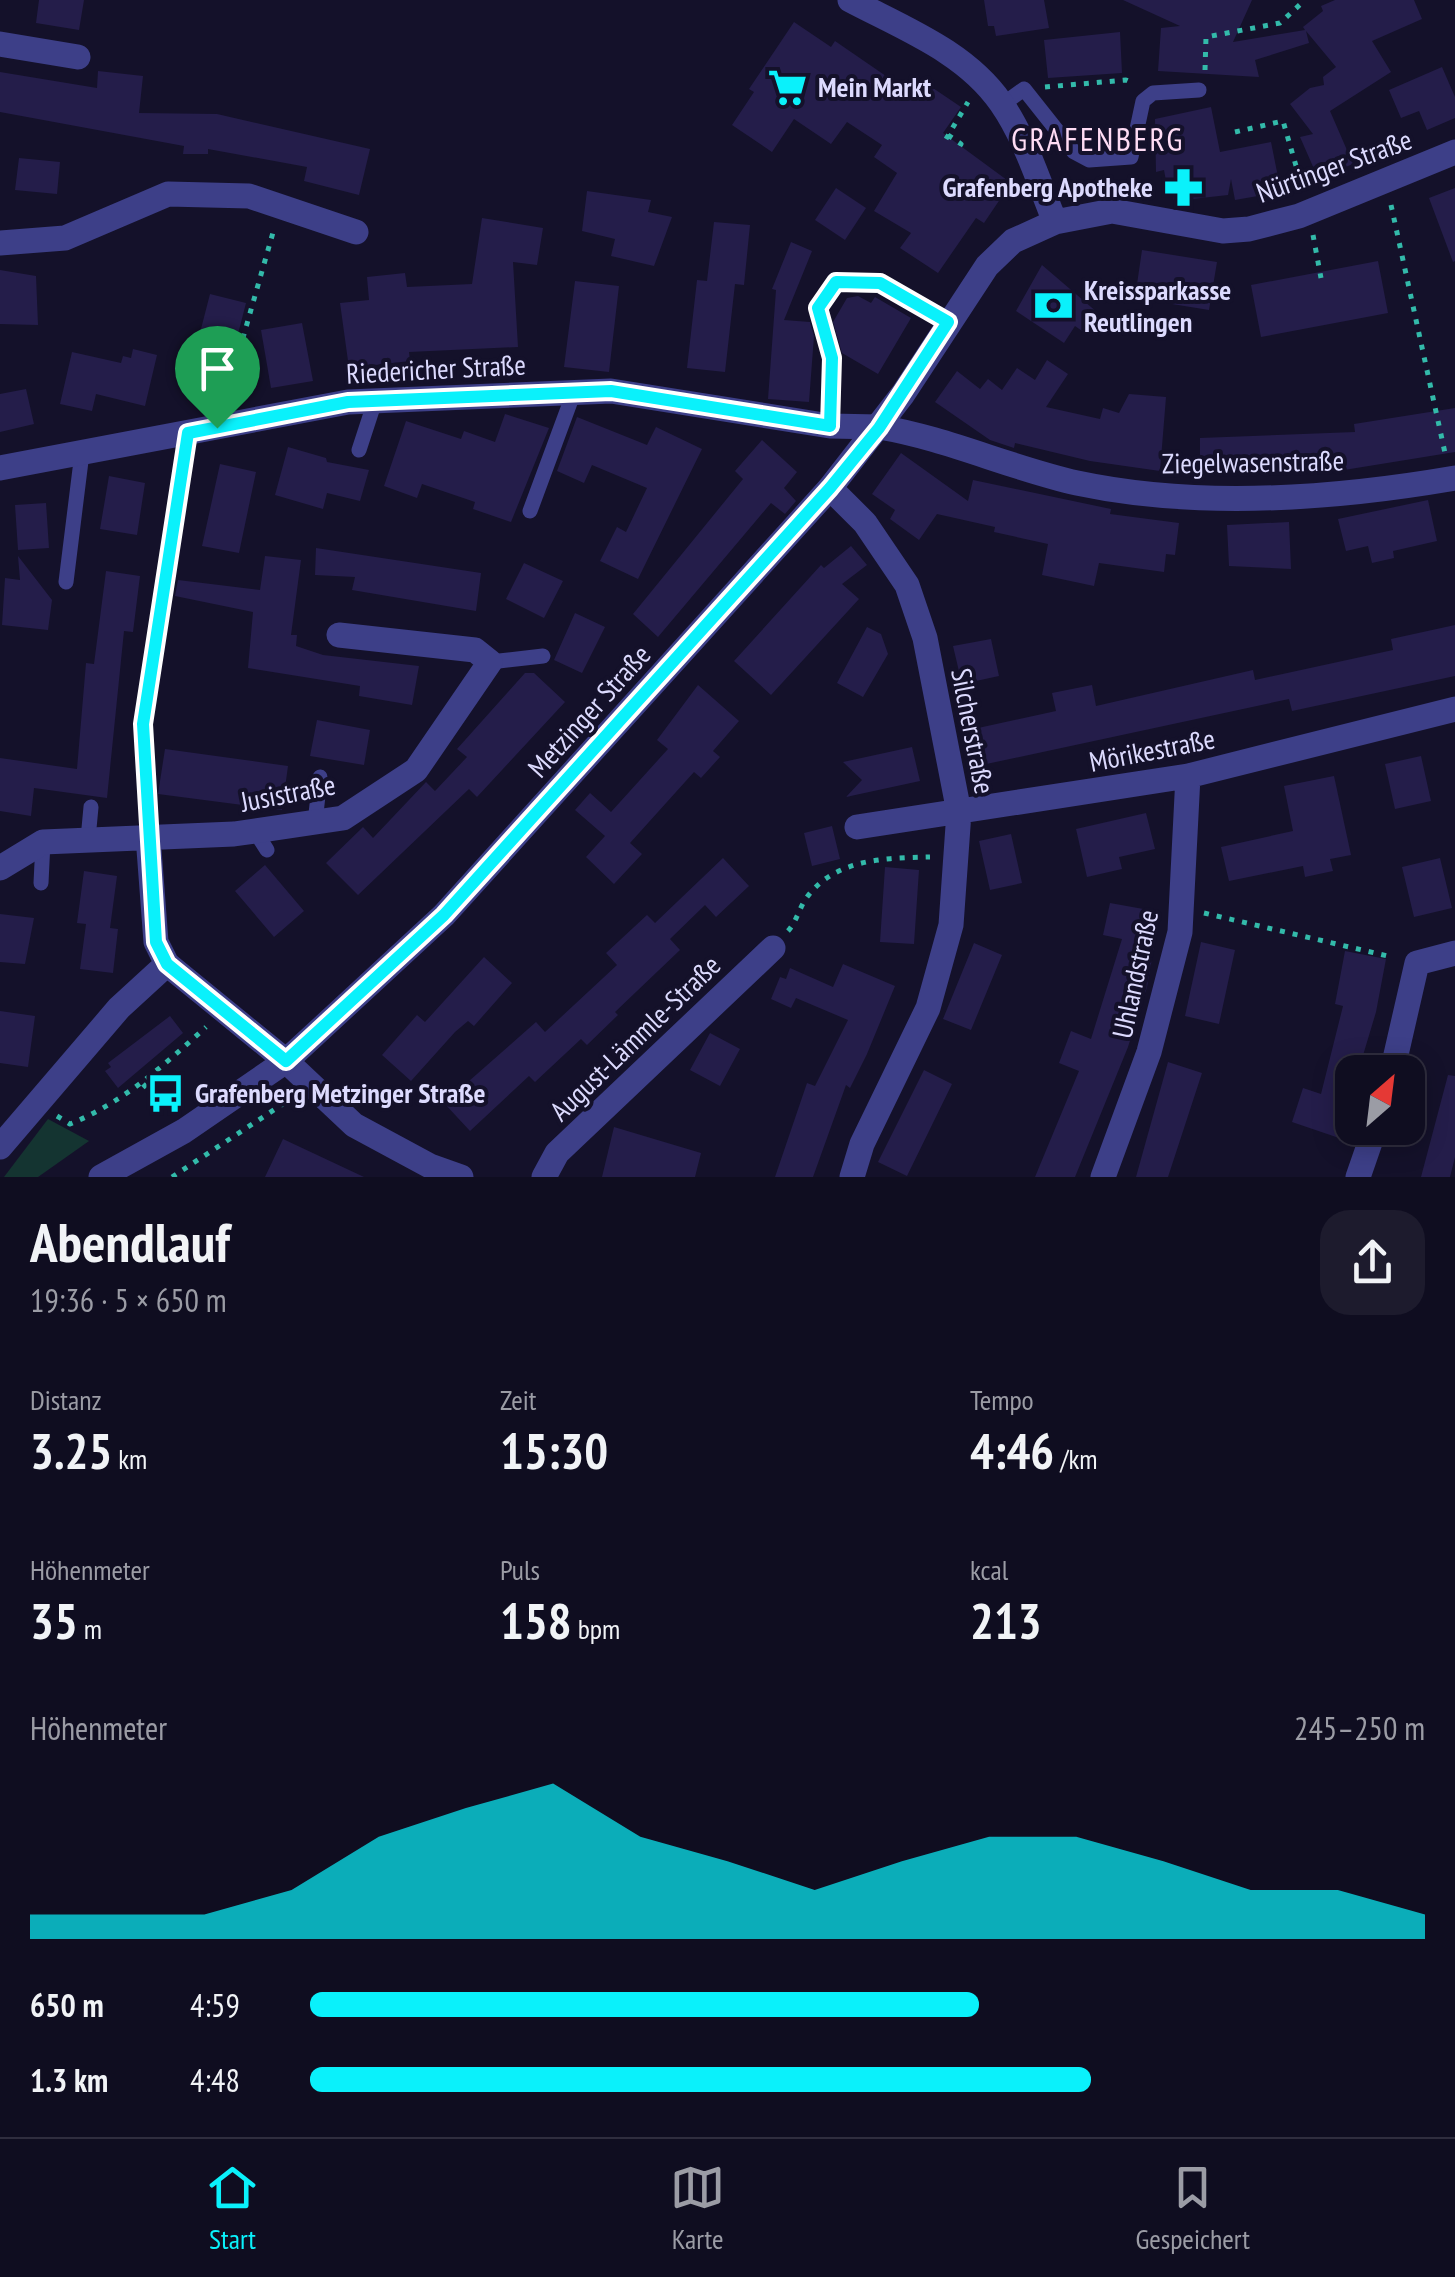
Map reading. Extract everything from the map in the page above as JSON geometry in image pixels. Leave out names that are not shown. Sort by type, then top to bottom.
[{"type":"street","points":[[850,0],[951,54],[981,78],[1002,104],[1055,222]]},
{"type":"street","points":[[0,44],[78,57]]},
{"type":"street","name":"Nürtinger Straße","points":[[1055,222],[1112,211],[1224,231],[1309,212],[1455,152]]},
{"type":"street","points":[[0,242],[65,238],[168,194],[249,196],[356,232]]},
{"type":"street","name":"Metzinger Straße","points":[[101,1177],[184,1131],[286,1061],[444,915],[830,488],[879,428],[987,266],[1013,241],[1055,222]]},
{"type":"street","name":"Riedericher Straße","points":[[0,468],[375,401],[574,392],[662,396],[830,426],[879,428]]},
{"type":"street","name":"Ziegelwasenstraße","points":[[879,428],[914,433],[1078,483],[1170,496],[1320,495],[1454,486]]},
{"type":"street","name":"Silcherstraße","points":[[830,488],[866,523],[908,585],[925,638],[957,824],[951,925],[928,1008],[862,1144],[852,1177]]},
{"type":"street","points":[[338,635],[475,650],[490,662]]},
{"type":"street","name":"Jusistraße","points":[[0,868],[43,842],[148,836],[261,840],[343,818],[416,770],[490,662]]},
{"type":"street","name":"Mörikestraße","points":[[857,827],[957,824],[1188,776],[1455,709]]},
{"type":"street","name":"Uhlandstraße","points":[[1104,1177],[1150,1052],[1180,932],[1188,776]]},
{"type":"street","points":[[148,836],[156,942],[167,964],[286,1061],[354,1125],[433,1172],[462,1177]]},
{"type":"street","name":"August-Lämmle-Straße","points":[[544,1177],[557,1154],[773,948]]},
{"type":"street","points":[[1396,1055],[1417,963],[1455,953]]},
{"type":"street","points":[[0,1148],[119,1008],[167,964]]},
{"type":"street","points":[[1358,1177],[1369,1145]]},
{"type":"lane","points":[[1002,104],[1024,89],[1074,152],[1089,160],[1130,157],[1142,102],[1153,94],[1199,90]]},
{"type":"lane","points":[[830,426],[832,358],[818,308],[836,282],[880,283],[948,322]]},
{"type":"lane","points":[[530,511],[574,392]]},
{"type":"lane","points":[[359,450],[375,401]]},
{"type":"lane","points":[[66,582],[82,453]]},
{"type":"lane","points":[[490,662],[543,656]]},
{"type":"lane","points":[[315,823],[320,777]]},
{"type":"lane","points":[[88,839],[91,807]]},
{"type":"lane","points":[[41,883],[43,842]]},
{"type":"path","points":[[1199,90],[1204,86],[1206,37],[1280,22],[1305,0]]},
{"type":"path","points":[[958,147],[961,144],[949,132],[967,106],[968,94],[981,78]]},
{"type":"path","points":[[1024,89],[1126,80],[1153,94]]},
{"type":"path","points":[[1235,132],[1283,120],[1309,212],[1321,278]]},
{"type":"path","points":[[1386,182],[1422,362],[1454,486]]},
{"type":"path","points":[[217,428],[280,207]]},
{"type":"path","points":[[148,836],[143,724],[188,433]]},
{"type":"path","points":[[773,948],[794,924],[808,896],[848,866],[882,858],[933,857],[937,841],[957,824]]},
{"type":"path","points":[[1181,907],[1417,963]]},
{"type":"path","points":[[38,1104],[70,1124],[104,1110],[143,1084],[224,1012]]},
{"type":"path","points":[[143,1084],[158,1100],[165,1093]]},
{"type":"path","points":[[172,1177],[311,1085]]},
{"type":"green space","points":[[48,1119],[89,1141],[38,1177],[4,1177]]},
{"type":"building","points":[[39,0],[84,0],[79,30],[36,23]]},
{"type":"building","points":[[984,0],[1044,0],[1049,28],[996,36],[994,26],[988,26]]},
{"type":"building","points":[[1123,0],[1252,0],[1233,42],[1305,30],[1303,27],[1323,11],[1321,6],[1335,0],[1414,0],[1422,19],[1372,41],[1391,72],[1330,111],[1353,164],[1318,178],[1300,137],[1313,134],[1290,104],[1310,88],[1324,85],[1323,77],[1336,67],[1306,31],[1309,43],[1255,60],[1259,77],[1158,71],[1161,28],[1180,26]]},
{"type":"building","points":[[794,22],[831,47],[835,41],[915,96],[924,82],[961,107],[943,133],[1011,183],[984,223],[976,218],[938,273],[900,248],[911,233],[874,211],[897,173],[874,157],[882,145],[847,122],[831,144],[794,119],[772,152],[732,125],[754,92],[749,89]]},
{"type":"building","points":[[1120,32],[1122,73],[1048,78],[1044,40]]},
{"type":"building","points":[[1442,67],[1455,97],[1455,118],[1427,130],[1419,111],[1401,118],[1389,90]]},
{"type":"building","points":[[98,71],[143,76],[139,113],[217,114],[370,149],[359,195],[304,181],[307,167],[208,149],[208,154],[183,154],[184,146],[0,112],[0,72],[97,88]]},
{"type":"building","points":[[1211,107],[1220,152],[1271,142],[1281,192],[1235,200],[1231,179],[1228,195],[1174,201],[1164,170],[1156,172],[1155,119]]},
{"type":"building","points":[[19,158],[60,162],[57,194],[15,190]]},
{"type":"building","points":[[836,188],[866,208],[845,240],[815,220]]},
{"type":"building","points":[[1455,188],[1455,261],[1453,262],[1429,198]]},
{"type":"building","points":[[587,191],[651,200],[648,212],[672,217],[654,266],[611,256],[615,239],[582,231]]},
{"type":"building","points":[[482,218],[543,228],[537,265],[513,262],[518,347],[409,352],[410,361],[349,368],[340,303],[369,300],[367,277],[405,273],[407,287],[472,284]]},
{"type":"building","points":[[714,222],[750,225],[744,285],[735,284],[725,372],[687,368],[697,280],[707,281]]},
{"type":"building","points":[[791,242],[812,251],[784,320],[810,322],[814,336],[809,402],[768,399],[776,290],[772,289]]},
{"type":"building","points":[[1142,250],[1217,262],[1209,310],[1135,298]]},
{"type":"building","points":[[1378,261],[1388,313],[1261,337],[1251,285]]},
{"type":"building","name":"Kreissparkasse Reutlingen","points":[[1042,265],[1098,313],[1085,333],[1075,326],[1064,343],[1016,311]]},
{"type":"building","points":[[0,270],[36,276],[38,325],[0,324]]},
{"type":"building","points":[[575,281],[619,286],[609,372],[564,367]]},
{"type":"building","points":[[210,294],[246,303],[230,365],[194,356]]},
{"type":"building","points":[[858,296],[871,303],[875,297],[911,318],[878,374],[842,353],[833,322],[847,298]]},
{"type":"building","points":[[302,323],[313,381],[271,388],[261,330]]},
{"type":"building","points":[[133,349],[157,355],[145,406],[96,394],[92,411],[60,404],[72,352],[121,363],[123,356],[131,358]]},
{"type":"building","points":[[1047,360],[1068,374],[1046,407],[1100,419],[1103,408],[1119,413],[1129,394],[1166,397],[1160,471],[1090,461],[1015,443],[1014,448],[990,440],[935,402],[957,371],[980,389],[988,379],[1002,390],[1017,368],[1035,380]]},
{"type":"building","points":[[26,389],[34,424],[0,432],[0,394]]},
{"type":"building","points":[[1455,408],[1455,452],[1344,470],[1200,472],[1200,438],[1355,432],[1354,424]]},
{"type":"building","points":[[505,414],[549,428],[511,522],[473,509],[475,502],[422,484],[417,498],[384,486],[406,421],[461,439],[464,431],[495,442]]},
{"type":"building","points":[[577,417],[647,445],[656,427],[702,449],[638,579],[600,561],[617,527],[626,532],[647,488],[592,465],[584,483],[557,471]]},
{"type":"building","points":[[762,440],[797,472],[784,488],[796,501],[785,514],[771,503],[658,637],[633,614],[743,479],[735,471]]},
{"type":"building","points":[[288,447],[326,458],[327,462],[369,470],[360,501],[327,493],[323,509],[275,495]]},
{"type":"building","points":[[901,453],[968,501],[973,480],[1111,509],[1110,514],[1179,523],[1175,555],[1166,554],[1164,572],[1099,563],[1094,586],[1042,575],[1048,544],[994,532],[995,527],[937,514],[919,540],[890,519],[895,510],[872,494]]},
{"type":"building","points":[[220,464],[256,472],[239,553],[202,546]]},
{"type":"building","points":[[109,476],[145,483],[137,535],[100,529]]},
{"type":"building","points":[[1428,500],[1437,541],[1393,551],[1394,558],[1372,563],[1368,546],[1346,551],[1338,519]]},
{"type":"building","points":[[46,503],[49,548],[18,550],[15,505]]},
{"type":"building","points":[[1289,522],[1291,569],[1229,566],[1227,525]]},
{"type":"building","points":[[851,546],[867,565],[842,584],[859,599],[771,695],[734,661],[821,565],[824,568]]},
{"type":"building","points":[[316,548],[481,573],[476,611],[352,590],[355,577],[315,575]]},
{"type":"building","points":[[18,556],[52,600],[48,630],[2,625],[5,578],[20,580]]},
{"type":"building","points":[[265,556],[301,560],[291,635],[297,635],[296,646],[323,655],[419,666],[412,705],[359,696],[360,686],[248,668],[253,612],[175,596],[178,580],[260,590]]},
{"type":"building","points":[[524,563],[563,581],[544,618],[506,599]]},
{"type":"building","points":[[106,571],[140,576],[133,632],[124,631],[107,798],[34,788],[31,816],[0,811],[0,758],[77,769],[86,663],[94,664]]},
{"type":"building","points":[[575,613],[605,627],[582,673],[554,660]]},
{"type":"building","points":[[1455,625],[1455,676],[1292,711],[1289,699],[977,766],[969,730],[1056,711],[1052,693],[1092,685],[1096,706],[1253,670],[1255,680],[1393,650],[1391,639]]},
{"type":"building","points":[[867,627],[881,634],[888,654],[863,697],[837,683]]},
{"type":"building","points":[[991,639],[999,676],[962,684],[953,646]]},
{"type":"building","points":[[525,673],[534,673],[565,702],[477,797],[469,789],[358,895],[326,863],[363,827],[373,838],[426,782],[435,791],[467,757],[457,749]]},
{"type":"building","points":[[698,685],[739,721],[713,751],[720,757],[701,778],[694,772],[630,843],[642,854],[614,884],[586,857],[605,836],[575,810],[590,793],[611,812],[668,749],[657,740]]},
{"type":"building","points":[[317,720],[370,730],[364,765],[310,756]]},
{"type":"building","points":[[912,747],[920,781],[846,797],[862,780],[843,762]]},
{"type":"building","points":[[165,749],[288,766],[282,810],[158,794]]},
{"type":"building","points":[[1421,756],[1431,801],[1395,809],[1385,764]]},
{"type":"building","points":[[1334,776],[1351,855],[1330,859],[1333,871],[1305,877],[1303,866],[1229,881],[1221,847],[1293,831],[1284,786]]},
{"type":"building","points":[[1146,813],[1155,849],[1119,857],[1122,869],[1087,877],[1076,829]]},
{"type":"building","points":[[832,826],[840,859],[812,866],[804,833]]},
{"type":"building","points":[[1011,834],[1022,883],[990,890],[979,841]]},
{"type":"building","points":[[723,858],[749,886],[716,917],[705,905],[670,939],[680,950],[615,1012],[618,1015],[587,1045],[581,1039],[535,1082],[529,1076],[470,1131],[444,1103],[536,1022],[545,1032],[617,965],[606,953],[647,915],[655,923]]},
{"type":"building","points":[[1440,858],[1452,908],[1414,917],[1402,867]]},
{"type":"building","points":[[265,865],[304,911],[274,937],[235,891]]},
{"type":"building","points":[[885,867],[919,870],[914,944],[880,942]]},
{"type":"building","points":[[84,871],[117,876],[110,928],[118,929],[113,973],[80,969],[86,924],[77,923]]},
{"type":"building","points":[[1110,903],[1160,912],[1147,987],[1128,1047],[1075,1177],[1035,1177],[1079,1071],[1059,1063],[1071,1031],[1091,1039],[1122,939],[1103,935]]},
{"type":"building","points":[[0,914],[34,918],[25,964],[0,962]]},
{"type":"building","points":[[1201,942],[1235,950],[1219,1024],[1185,1016]]},
{"type":"building","points":[[974,943],[1002,955],[971,1030],[943,1019]]},
{"type":"building","points":[[1345,951],[1386,959],[1363,1055],[1335,1055],[1335,1137],[1292,1122],[1303,1088],[1321,1094],[1343,1006],[1335,1004]]},
{"type":"building","points":[[484,957],[512,983],[474,1026],[468,1021],[455,1032],[411,1081],[382,1055],[417,1015],[425,1022]]},
{"type":"building","points":[[843,964],[895,986],[867,1054],[850,1088],[846,1085],[813,1177],[775,1177],[807,1083],[815,1086],[848,1020],[796,998],[791,1008],[771,999],[780,977],[786,979],[790,968],[833,987]]},
{"type":"building","points":[[0,1011],[35,1016],[28,1067],[0,1063]]},
{"type":"building","points":[[170,1016],[183,1033],[118,1088],[105,1071],[111,1067],[108,1063]]},
{"type":"building","points":[[710,1033],[740,1049],[720,1086],[690,1070]]},
{"type":"building","points":[[1168,1062],[1202,1073],[1168,1177],[1136,1177]]},
{"type":"building","points":[[924,1070],[952,1084],[907,1176],[878,1162]]},
{"type":"building","points":[[1448,1075],[1455,1076],[1455,1157],[1450,1177],[1421,1177]]},
{"type":"building","points":[[614,1127],[701,1153],[695,1177],[602,1177]]},
{"type":"building","points":[[283,1139],[364,1177],[265,1177]]},
{"type":"place","name":"Mein Markt","points":[[788,87]]},
{"type":"place","name":"Grafenberg Apotheke","points":[[1183,187]]},
{"type":"place","name":"Kreissparkasse Reutlingen","points":[[1054,306]]},
{"type":"place","name":"Grafenberg Metzinger Straße","points":[[165,1093]]},
{"type":"district","name":"GRAFENBERG","points":[[1098,140]]},
{"type":"route","points":[[836,282],[880,283],[948,322],[879,428],[714,619],[444,915],[286,1061],[167,964],[156,942],[143,724],[188,433],[217,428],[348,402],[611,391],[830,426],[832,358],[818,308],[836,282]]}]
